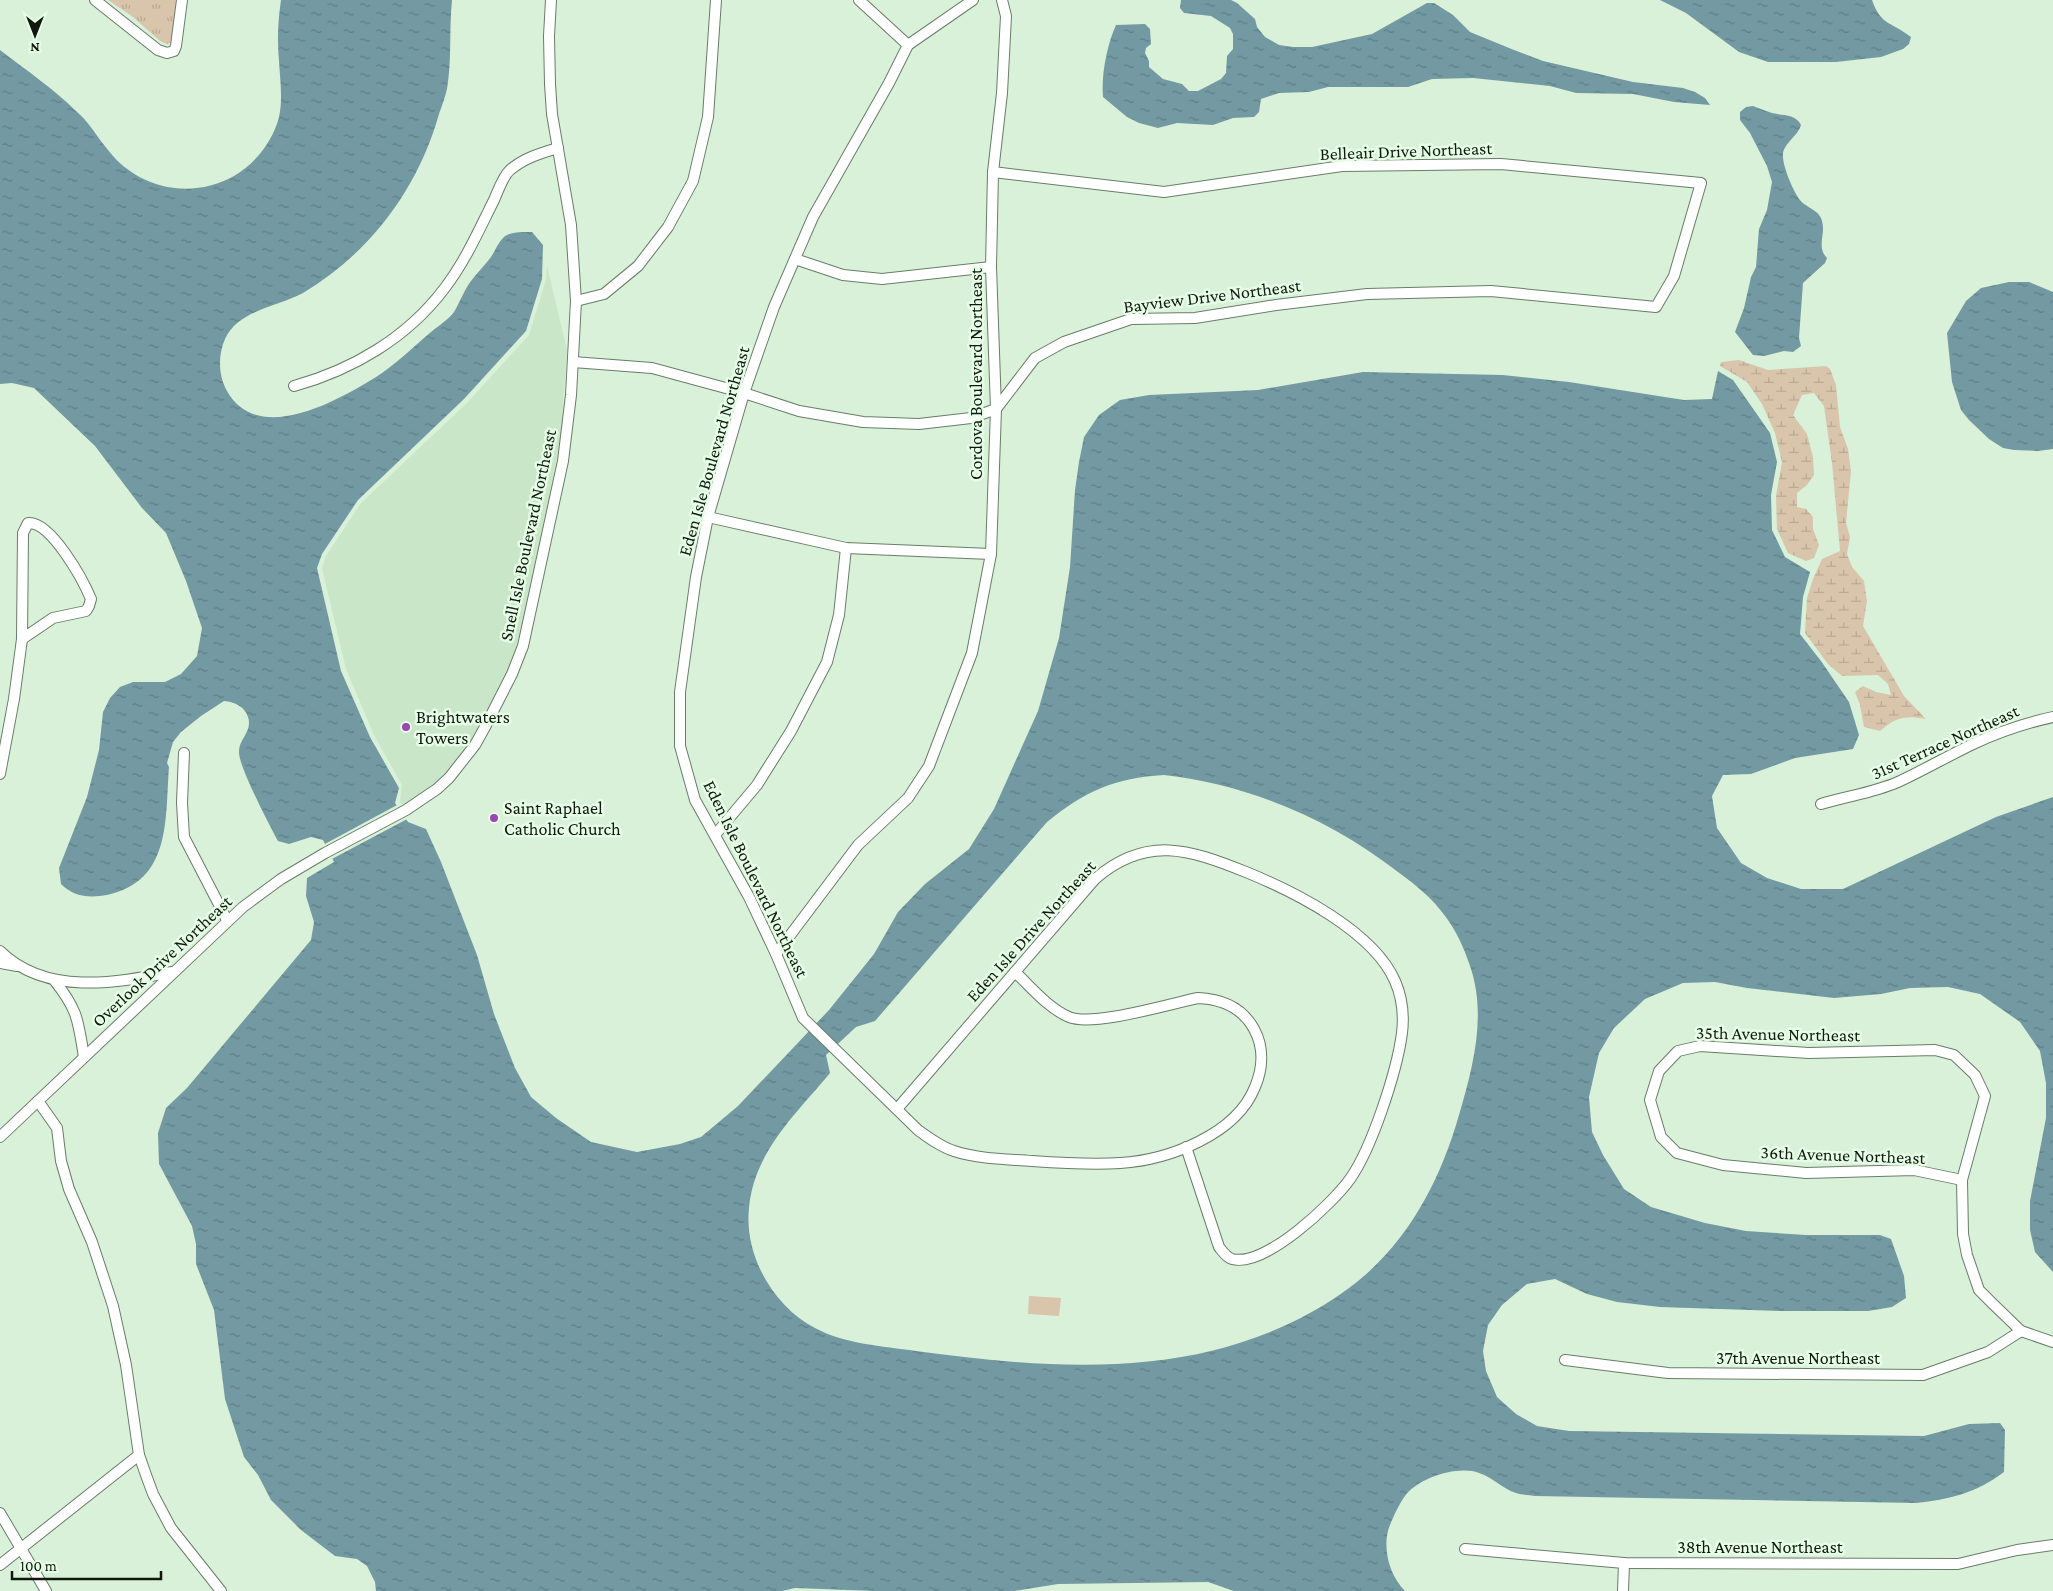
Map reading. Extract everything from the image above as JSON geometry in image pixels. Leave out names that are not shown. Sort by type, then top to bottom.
[{"type":"street","points":[[95,0],[158,50],[167,53],[174,51],[176,46],[182,0]]},
{"type":"street","name":"Snell Isle Boulevard Northeast","points":[[364,832],[406,810],[449,778],[475,745],[498,703],[523,646],[563,462],[573,362],[576,301],[571,225],[552,114],[549,64],[551,0]]},
{"type":"street","points":[[576,301],[604,294],[638,266],[668,226],[694,181],[708,117],[716,0]]},
{"type":"street","points":[[859,0],[908,45]]},
{"type":"street","name":"Eden Isle Boulevard Northeast","points":[[972,0],[908,45],[889,83],[813,217],[774,307],[744,393],[708,517],[696,577],[680,692],[680,746],[695,800],[749,897],[803,1018],[918,1130],[942,1146],[954,1151],[980,1156],[1105,1164],[1140,1161],[1159,1157],[1186,1147],[1218,1132],[1242,1111],[1252,1097],[1258,1081],[1262,1057],[1257,1034],[1242,1012],[1229,1003],[1213,998],[1198,998],[1104,1018],[1081,1020],[1060,1012],[1015,972]]},
{"type":"street","name":"Cordova Boulevard Northeast","points":[[776,954],[858,845],[908,798],[929,766],[972,653],[990,554],[996,409],[991,268],[994,172],[1006,16],[1002,0]]},
{"type":"street","points":[[294,386],[322,378],[355,363],[390,342],[422,315],[445,289],[465,257],[509,171],[535,155],[558,148]]},
{"type":"street","name":"Belleair Drive Northeast","points":[[994,172],[1164,192],[1342,166],[1501,164],[1701,183],[1674,276],[1656,307]]},
{"type":"street","points":[[796,259],[843,275],[882,279],[991,268]]},
{"type":"street","name":"Bayview Drive Northeast","points":[[996,409],[1035,358],[1064,342],[1131,319],[1195,318],[1276,305],[1367,294],[1491,291],[1656,307]]},
{"type":"street","points":[[573,362],[652,368],[744,393],[799,411],[863,422],[919,424],[971,418],[996,409]]},
{"type":"street","points":[[708,517],[846,548],[990,554]]},
{"type":"street","points":[[0,774],[14,699],[22,638],[23,533],[26,525],[33,523],[44,528],[62,548],[89,594],[90,603],[86,611],[53,618],[22,638]]},
{"type":"street","points":[[714,835],[757,785],[791,731],[826,662],[839,615],[846,548]]},
{"type":"street","name":"31st Terrace Northeast","points":[[1821,804],[1850,795],[1872,792],[1938,764],[1973,744],[1997,734],[2025,723],[2053,717]]},
{"type":"street","points":[[184,753],[182,803],[184,837],[227,920]]},
{"type":"street","name":"Overlook Drive Northeast","points":[[0,1137],[227,920],[260,894],[325,853],[364,832]]},
{"type":"street","name":"Eden Isle Drive Northeast","points":[[897,1109],[1095,879],[1120,860],[1134,854],[1150,850],[1186,852],[1230,865],[1262,878],[1295,894],[1348,928],[1375,951],[1387,966],[1400,997],[1402,1016],[1402,1033],[1396,1063],[1364,1156],[1351,1178],[1324,1209],[1308,1223],[1261,1253],[1247,1259],[1230,1259],[1224,1254],[1219,1246],[1186,1147]]},
{"type":"street","points":[[0,951],[20,966]]},
{"type":"street","points":[[0,963],[20,966],[54,980],[96,983],[116,982],[173,972]]},
{"type":"street","points":[[54,980],[74,1008],[84,1057]]},
{"type":"street","name":"35th Avenue Northeast","points":[[1652,1089],[1659,1071],[1678,1051],[1700,1046],[1809,1053],[1935,1050],[1954,1055],[1975,1075],[1984,1096],[1962,1180]]},
{"type":"street","name":"36th Avenue Northeast","points":[[1652,1089],[1650,1100],[1661,1138],[1677,1153],[1723,1166],[1806,1173],[1914,1170],[1962,1180]]},
{"type":"street","points":[[38,1101],[57,1128],[61,1161],[69,1189],[92,1242],[113,1306],[126,1365],[139,1456],[153,1494],[171,1528],[221,1591]]},
{"type":"street","points":[[1962,1180],[1963,1234],[1966,1256],[1979,1290],[2022,1332],[2053,1342]]},
{"type":"street","name":"37th Avenue Northeast","points":[[1565,1360],[1668,1373],[1923,1374],[1988,1352],[2022,1332]]},
{"type":"street","points":[[0,1565],[139,1456]]},
{"type":"street","points":[[0,1513],[46,1591]]},
{"type":"street","name":"38th Avenue Northeast","points":[[1465,1549],[1624,1563],[1958,1564],[2018,1550],[2053,1545]]},
{"type":"street","points":[[1623,1591],[1624,1563]]},
{"type":"shaded area","points":[[547,266],[567,350],[561,434],[548,509],[518,644],[507,671],[471,741],[445,774],[421,794],[402,805],[400,801],[402,785],[374,735],[346,669],[322,568],[326,556],[361,503],[467,403],[529,335],[546,280]]},
{"type":"green space","points":[[108,0],[176,0],[172,42],[167,44],[160,41],[133,17]]},
{"type":"green space","points":[[1739,360],[1768,370],[1826,366],[1830,369],[1836,385],[1840,427],[1848,449],[1851,471],[1846,523],[1850,537],[1847,554],[1852,567],[1864,581],[1867,601],[1863,626],[1904,696],[1926,719],[1901,718],[1880,731],[1864,727],[1860,705],[1855,692],[1863,686],[1876,692],[1891,695],[1888,684],[1878,675],[1842,676],[1828,664],[1805,633],[1807,598],[1813,579],[1822,559],[1840,551],[1832,463],[1824,406],[1814,393],[1802,395],[1793,415],[1807,434],[1813,457],[1814,475],[1807,485],[1797,493],[1797,507],[1806,509],[1813,517],[1813,529],[1819,545],[1814,558],[1806,561],[1788,553],[1777,529],[1776,496],[1782,462],[1775,433],[1762,404],[1747,382],[1720,366],[1721,362]]},
{"type":"green space","points":[[1029,1296],[1061,1298],[1059,1316],[1028,1314]]},
{"type":"water","points":[[281,0],[452,0],[449,78],[430,142],[418,168],[388,217],[370,239],[350,259],[303,293],[249,315],[231,329],[225,339],[221,352],[220,365],[227,391],[241,407],[258,415],[277,417],[298,414],[341,397],[360,387],[383,372],[449,318],[473,278],[491,257],[503,238],[517,232],[532,232],[543,245],[542,279],[526,331],[464,399],[358,500],[322,554],[317,568],[341,671],[370,737],[399,788],[395,803],[408,822],[426,829],[441,862],[477,955],[494,1014],[515,1068],[531,1097],[556,1118],[591,1142],[637,1152],[680,1144],[701,1137],[738,1106],[829,1010],[874,954],[898,912],[925,884],[969,849],[994,809],[1038,711],[1059,638],[1070,567],[1075,490],[1084,437],[1099,415],[1120,400],[1149,395],[1258,390],[1363,372],[1503,375],[1569,382],[1684,400],[1712,399],[1718,371],[1733,380],[1770,433],[1777,462],[1771,495],[1772,530],[1785,557],[1810,572],[1803,597],[1800,634],[1849,702],[1859,735],[1853,749],[1795,758],[1751,774],[1723,775],[1712,796],[1717,828],[1741,863],[1767,878],[1801,889],[1843,889],[1996,817],[2053,797],[2053,1272],[2035,1252],[2030,1230],[2030,1201],[2046,1118],[2046,1083],[2040,1051],[2020,1022],[1980,994],[1948,987],[1910,988],[1881,994],[1834,998],[1747,988],[1715,982],[1683,983],[1645,999],[1614,1028],[1599,1053],[1589,1097],[1592,1132],[1603,1155],[1624,1189],[1651,1207],[1705,1223],[1746,1231],[1806,1235],[1880,1235],[1891,1239],[1904,1276],[1906,1298],[1892,1307],[1868,1311],[1782,1311],[1660,1307],[1617,1302],[1587,1294],[1555,1279],[1527,1284],[1502,1305],[1488,1325],[1483,1351],[1486,1371],[1497,1397],[1516,1414],[1537,1426],[1569,1431],[1924,1436],[1969,1424],[2000,1423],[2005,1430],[2004,1472],[1983,1485],[1963,1494],[1916,1503],[1535,1496],[1511,1491],[1479,1473],[1470,1471],[1450,1472],[1429,1479],[1411,1490],[1405,1496],[1389,1527],[1386,1547],[1389,1563],[1395,1578],[1405,1591],[1234,1591],[1208,1582],[1058,1584],[1014,1591],[875,1591],[795,1588],[782,1591],[376,1591],[375,1582],[367,1566],[357,1559],[335,1556],[301,1530],[271,1500],[258,1475],[244,1457],[225,1399],[214,1310],[196,1264],[196,1244],[192,1226],[159,1164],[158,1133],[166,1108],[187,1088],[311,940],[314,922],[306,896],[307,878],[334,862],[323,840],[311,837],[289,844],[278,841],[244,771],[239,753],[239,748],[249,727],[248,717],[245,710],[239,706],[224,701],[181,732],[173,742],[167,763],[169,767],[167,807],[161,845],[154,862],[144,876],[128,888],[100,896],[82,896],[71,892],[61,884],[59,868],[87,797],[99,750],[103,712],[110,698],[120,687],[133,682],[165,682],[181,674],[197,656],[202,628],[186,581],[166,533],[142,508],[95,446],[34,388],[12,383],[0,384],[0,50],[68,104],[86,121],[120,163],[134,174],[166,187],[200,188],[217,183],[242,171],[262,151],[276,126],[281,103],[278,38]],"holes":[[[1164,775],[1196,780],[1258,796],[1288,807],[1345,836],[1405,877],[1435,903],[1449,921],[1462,946],[1470,966],[1477,1003],[1478,1022],[1473,1060],[1459,1115],[1442,1164],[1431,1188],[1404,1232],[1388,1253],[1349,1288],[1301,1318],[1248,1340],[1211,1351],[1175,1358],[1101,1365],[1064,1365],[989,1360],[864,1344],[839,1338],[815,1328],[800,1318],[786,1307],[764,1277],[751,1243],[749,1208],[759,1169],[768,1151],[791,1119],[830,1073],[826,1055],[856,1027],[875,1021],[1047,822],[1061,811],[1088,794],[1130,779]]]},
{"type":"water","points":[[1181,0],[1231,0],[1255,19],[1257,27],[1265,37],[1279,45],[1293,47],[1312,47],[1372,34],[1427,3],[1434,3],[1453,15],[1470,32],[1543,61],[1633,82],[1683,88],[1705,98],[1710,105],[1674,102],[1633,94],[1576,93],[1550,86],[1473,78],[1432,79],[1408,87],[1328,87],[1309,92],[1279,93],[1261,99],[1259,112],[1254,117],[1233,118],[1213,125],[1177,123],[1158,128],[1139,123],[1127,117],[1103,97],[1105,60],[1116,25],[1145,24],[1150,29],[1151,44],[1146,48],[1145,53],[1149,61],[1149,67],[1163,79],[1182,84],[1189,91],[1198,91],[1221,79],[1226,73],[1227,56],[1233,49],[1233,34],[1230,28],[1211,16],[1184,13],[1180,8]]},
{"type":"water","points":[[1660,0],[1872,0],[1883,19],[1911,37],[1909,44],[1903,49],[1881,57],[1836,62],[1768,62],[1739,52],[1686,13]]},
{"type":"water","points":[[1753,106],[1772,113],[1795,118],[1801,125],[1784,150],[1784,165],[1797,196],[1821,217],[1823,226],[1822,249],[1827,258],[1825,263],[1803,283],[1799,338],[1801,346],[1793,352],[1784,351],[1764,356],[1753,355],[1735,332],[1744,308],[1751,277],[1756,267],[1759,229],[1767,210],[1772,182],[1767,166],[1750,133],[1740,120],[1740,112],[1746,107]]},
{"type":"water","points":[[2009,282],[2029,282],[2053,292],[2053,449],[2038,451],[2014,450],[2003,448],[1989,439],[1961,410],[1952,382],[1947,333],[1966,301],[1981,288]]},
{"type":"pier","points":[[399,804],[409,818],[330,860],[323,845]]},
{"type":"place","name":"Brightwaters Towers","points":[[406,727]]},
{"type":"place","name":"Saint Raphael Catholic Church","points":[[494,818]]}]
